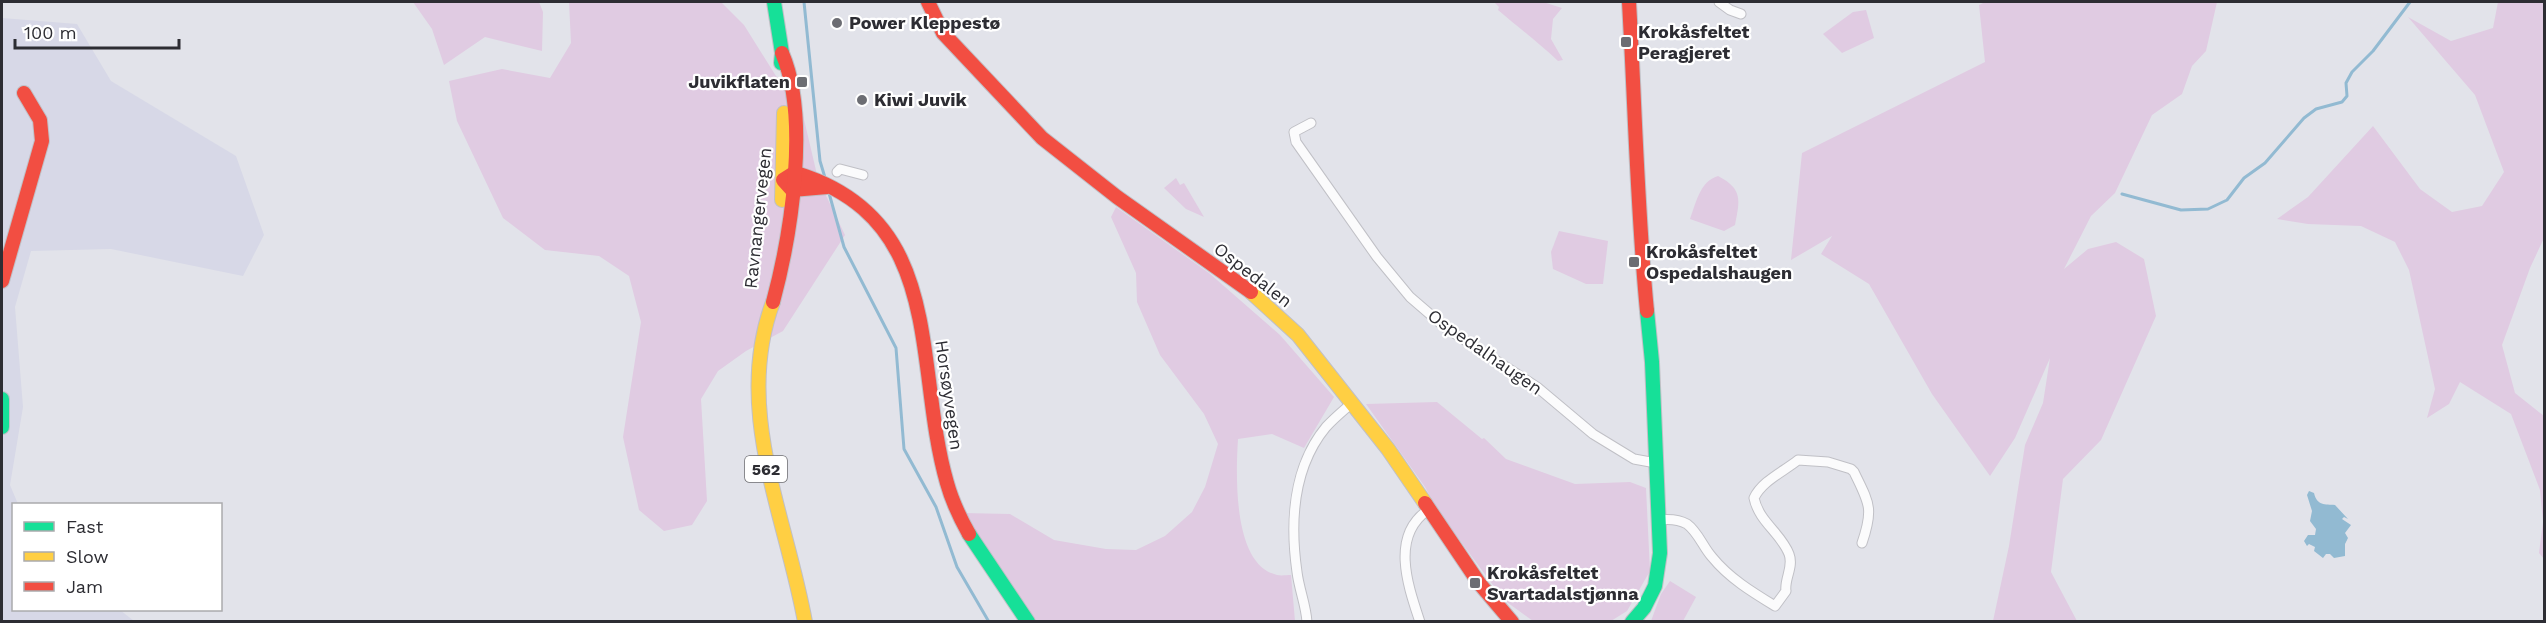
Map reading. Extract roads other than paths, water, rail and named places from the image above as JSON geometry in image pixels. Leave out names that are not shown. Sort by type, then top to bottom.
[{"type":"street","name":"Ravnangervegen","points":[[774,2],[782,53],[790,181],[759,374],[759,434],[769,484],[797,578],[805,621]]},
{"type":"street","name":"Ospedalen","points":[[928,2],[943,33],[1042,138],[1117,197],[1137,209],[1258,298],[1298,335],[1353,402],[1412,482],[1428,510],[1479,583],[1512,621]]},
{"type":"street","points":[[1629,2],[1639,171],[1641,250],[1652,362],[1659,520],[1659,568],[1655,586],[1644,608],[1632,621]]},
{"type":"street","points":[[1719,2],[1741,14]]},
{"type":"street","points":[[2,280],[42,141],[40,120],[24,93]]},
{"type":"street","name":"Ospedalhaugen","points":[[1311,123],[1294,132],[1296,142],[1377,256],[1410,297],[1446,328],[1537,387],[1593,434],[1634,459],[1656,464]]},
{"type":"street","points":[[837,172],[840,169],[863,175]]},
{"type":"street","name":"Horsøyvegen","points":[[790,181],[810,190],[827,187],[849,196],[870,215],[894,245],[907,271],[921,321],[939,452],[958,516],[1028,621]]},
{"type":"street","points":[[2,399],[2,427]]},
{"type":"street","points":[[1307,621],[1299,583],[1294,540],[1298,489],[1306,462],[1324,429],[1353,402]]},
{"type":"street","points":[[1659,520],[1670,519],[1687,524],[1695,531],[1712,557],[1735,579],[1775,606],[1786,591],[1790,559],[1786,548],[1758,513],[1754,498],[1759,489],[1798,460],[1820,461],[1851,468],[1854,472],[1869,505],[1870,515],[1862,543]]},
{"type":"street","points":[[1420,621],[1406,570],[1405,553],[1413,526],[1428,510]]},
{"type":"water","points":[[2309,491],[2314,493],[2319,502],[2335,505],[2348,519],[2344,517],[2342,519],[2351,525],[2345,533],[2348,538],[2345,544],[2345,556],[2334,558],[2326,554],[2323,558],[2314,551],[2315,547],[2309,544],[2307,546],[2304,541],[2308,535],[2315,535],[2316,529],[2310,521],[2312,511],[2307,495]]},
{"type":"waterway","points":[[804,2],[820,161],[826,181]]},
{"type":"waterway","points":[[2122,194],[2181,210],[2208,209],[2227,200],[2244,178],[2265,163],[2304,118],[2316,109],[2342,102],[2347,96],[2346,83],[2352,72],[2373,51],[2410,2]]},
{"type":"waterway","points":[[829,193],[844,247],[896,348],[904,449],[936,507],[957,567],[989,622]]},
{"type":"place","name":"Power Kleppestø","points":[[837,23]]},
{"type":"place","name":"Krokåsfeltet Peragjeret","points":[[1626,42]]},
{"type":"place","name":"Juvikflaten","points":[[802,82]]},
{"type":"place","name":"Kiwi Juvik","points":[[862,100]]},
{"type":"place","name":"Krokåsfeltet Ospedalshaugen","points":[[1634,262]]},
{"type":"place","name":"Krokåsfeltet Svartadalstjønna","points":[[1475,583]]}]
